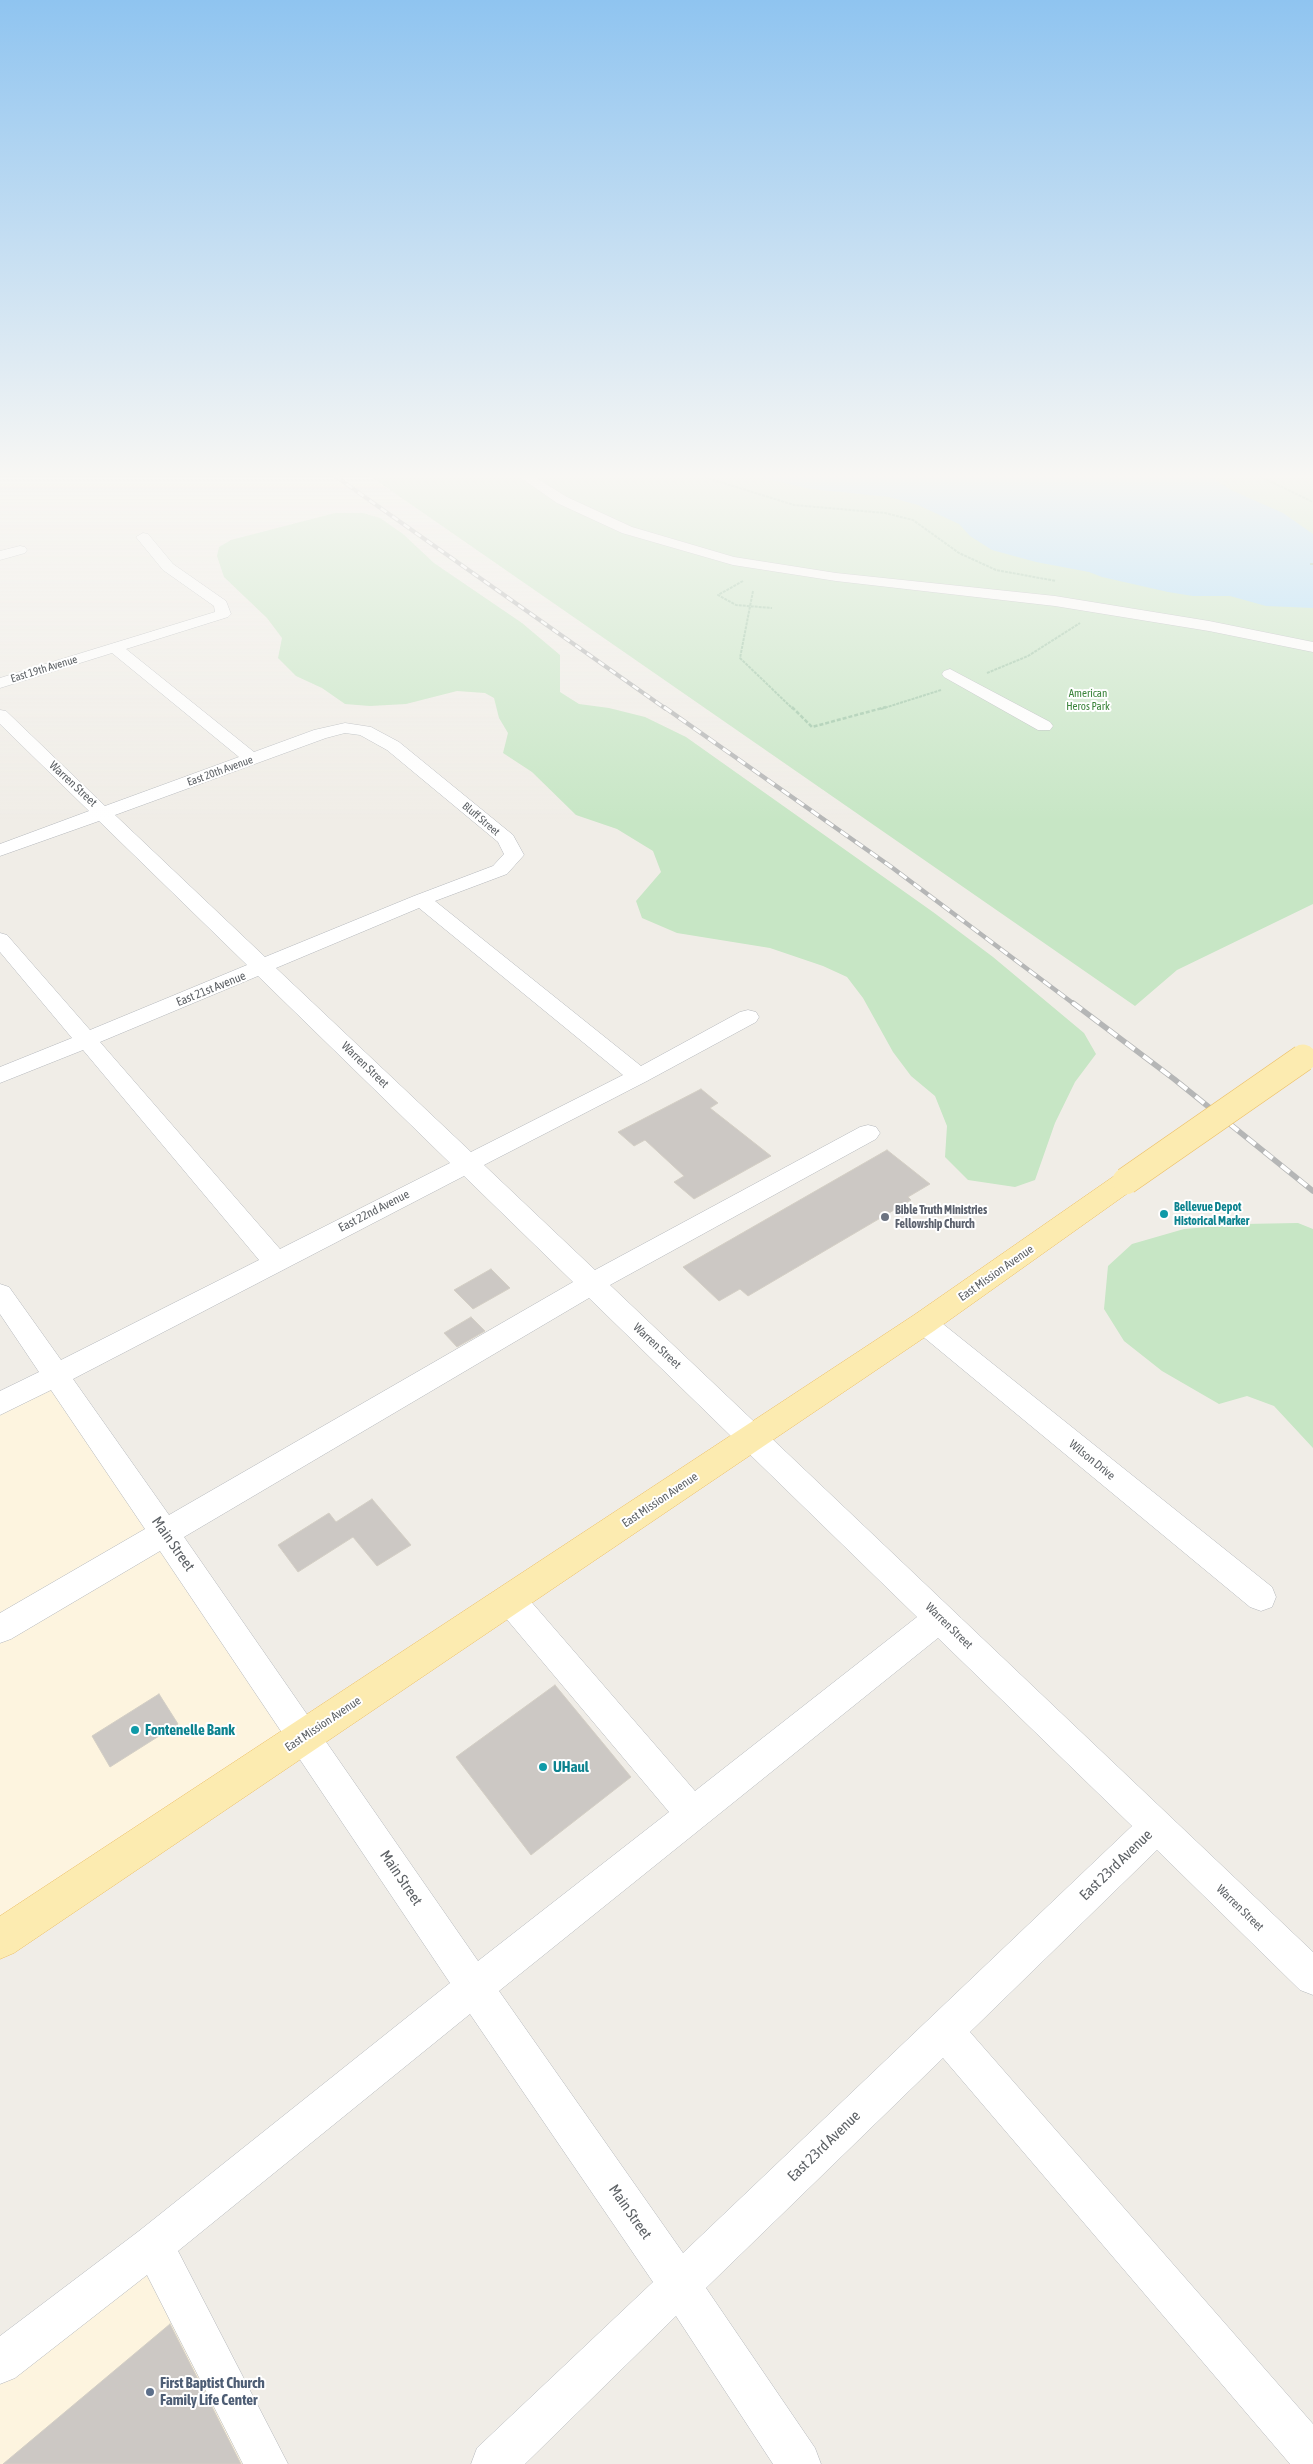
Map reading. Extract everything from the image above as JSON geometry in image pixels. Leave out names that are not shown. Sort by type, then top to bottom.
[{"type":"main road","name":"East Mission Avenue","points":[[0,1939],[924,1323],[1308,1054]]},
{"type":"street","name":"East 19th Avenue","points":[[0,683],[223,614],[221,604],[202,591]]},
{"type":"street","points":[[970,591],[1055,601],[1209,626],[1268,640],[1313,656]]},
{"type":"street","points":[[1268,640],[1280,639],[1313,648]]},
{"type":"street","points":[[114,648],[252,759]]},
{"type":"street","points":[[950,674],[1044,726]]},
{"type":"street","name":"Warren Street","points":[[0,715],[264,967],[591,1284],[754,1437],[1313,1978]]},
{"type":"street","name":"East 20th Avenue","points":[[0,850],[320,734],[345,728],[365,730],[393,746],[432,778]]},
{"type":"street","name":"Bluff Street","points":[[421,900],[500,870],[514,855],[506,839],[432,778]]},
{"type":"street","points":[[421,900],[639,1076]]},
{"type":"street","name":"East 21st Avenue","points":[[0,1076],[421,900]]},
{"type":"street","points":[[0,939],[276,1262]]},
{"type":"street","name":"East 22nd Avenue","points":[[0,1404],[639,1076],[748,1017]]},
{"type":"street","points":[[0,1629],[591,1284],[868,1133]]},
{"type":"street","name":"Main Street","points":[[0,1294],[166,1533],[474,1987],[680,2285],[799,2464]]},
{"type":"street","name":"Wilson Drive","points":[[924,1323],[1261,1597]]},
{"type":"street","points":[[510,1600],[692,1813]]},
{"type":"street","points":[[0,2363],[153,2245],[692,1813],[940,1618]]},
{"type":"street","name":"East 23rd Avenue","points":[[493,2464],[1156,1827]]},
{"type":"street","points":[[944,2031],[1313,2457]]},
{"type":"street","points":[[153,2245],[266,2464]]},
{"type":"path","points":[[725,591],[718,595],[736,605],[772,608]]},
{"type":"path","points":[[753,591],[740,658],[812,727],[816,726]]},
{"type":"shaded area","points":[[56,1375],[305,1736],[0,1940],[0,1404]]},
{"type":"shaded area","points":[[153,2245],[266,2464],[0,2464],[0,2363]]},
{"type":"green space","points":[[239,591],[475,591],[522,623],[560,655],[560,692],[579,704],[609,708],[645,717],[686,737],[933,912],[993,957],[1084,1033],[1096,1054],[1075,1082],[1055,1123],[1035,1180],[1015,1187],[968,1180],[945,1157],[947,1126],[935,1096],[911,1076],[893,1052],[863,998],[847,977],[823,966],[770,948],[677,933],[642,918],[636,901],[661,872],[653,851],[617,829],[576,815],[532,772],[503,753],[508,733],[499,718],[494,698],[485,693],[457,691],[406,704],[370,706],[345,704],[322,688],[296,676],[278,658],[282,638],[267,618]]},
{"type":"green space","name":"American Heros Park","points":[[536,591],[1313,591],[1313,904],[1177,970],[1135,1006]]},
{"type":"green space","points":[[1298,1223],[1313,1229],[1313,1448],[1274,1406],[1247,1396],[1219,1404],[1162,1371],[1124,1341],[1104,1309],[1108,1266],[1132,1244],[1184,1229],[1243,1224]]},
{"type":"water","points":[[1164,591],[1313,591],[1313,608],[1266,606],[1230,596],[1193,596]]},
{"type":"building","points":[[701,1089],[718,1103],[710,1108],[771,1156],[694,1199],[674,1182],[684,1176],[645,1140],[634,1146],[618,1132]]},
{"type":"building","name":"Bible Truth Ministries Fellowship Church","points":[[887,1150],[930,1184],[908,1197],[911,1200],[748,1296],[740,1289],[719,1301],[683,1267]]},
{"type":"building","points":[[491,1269],[510,1288],[473,1309],[454,1290]]},
{"type":"building","points":[[471,1317],[485,1331],[457,1347],[444,1333]]},
{"type":"building","points":[[372,1499],[411,1545],[377,1566],[353,1537],[298,1572],[278,1545],[329,1513],[336,1522]]},
{"type":"building","name":"UHaul","points":[[555,1685],[631,1777],[531,1855],[456,1757]]},
{"type":"building","name":"Fontenelle Bank","points":[[159,1694],[178,1724],[110,1767],[92,1736]]},
{"type":"building","name":"First Baptist Church Family Life Center","points":[[170,2324],[241,2464],[3,2464]]},
{"type":"railway","points":[[498,591],[666,709]]},
{"type":"railway","points":[[664,707],[890,866],[1074,1004]]},
{"type":"railway","points":[[1073,1003],[1174,1079],[1313,1191]]},
{"type":"place","name":"Bellevue Depot Historical Marker","points":[[1164,1214]]},
{"type":"place","name":"Bible Truth Ministries Fellowship Church","points":[[885,1217]]},
{"type":"place","name":"Fontenelle Bank","points":[[135,1730]]},
{"type":"place","name":"UHaul","points":[[543,1767]]},
{"type":"place","name":"First Baptist Church Family Life Center","points":[[150,2392]]}]
